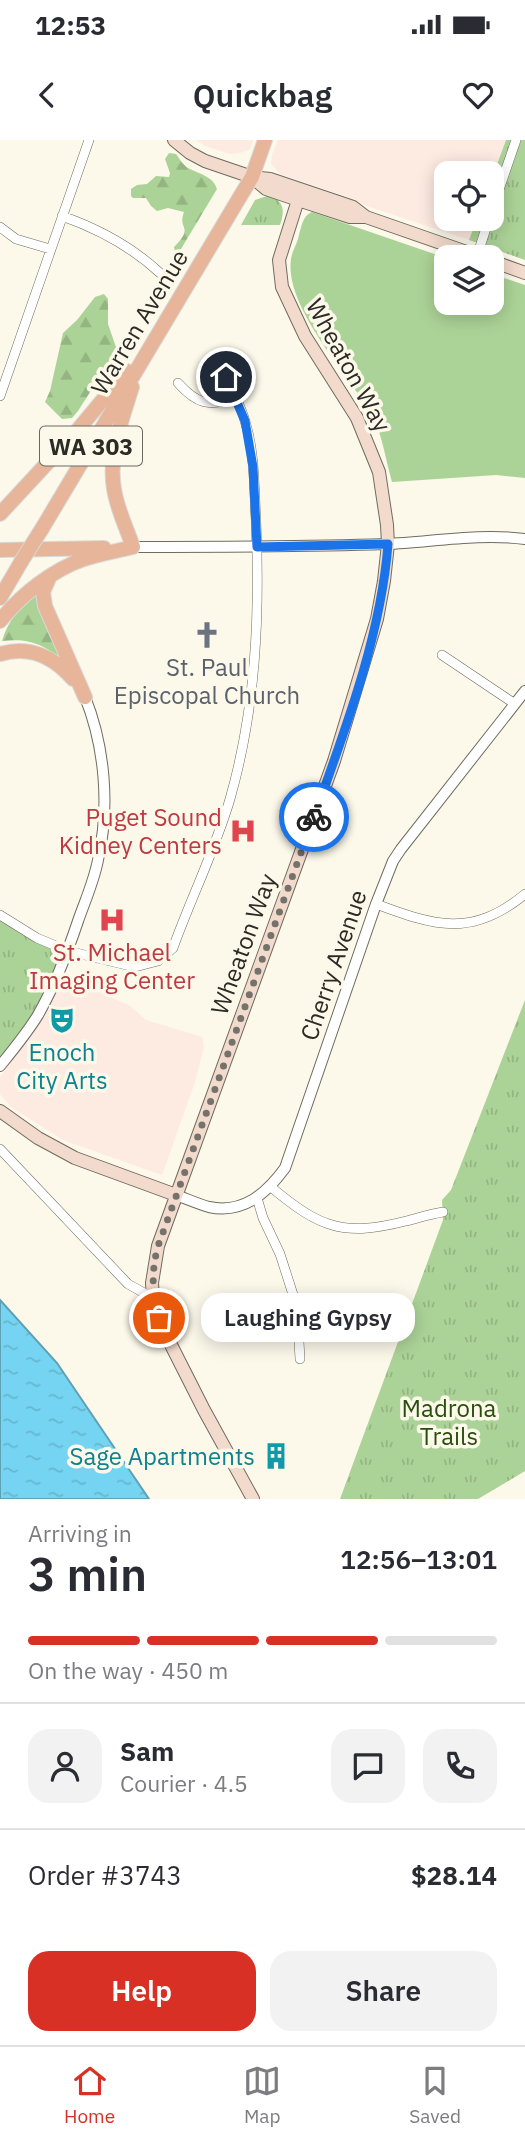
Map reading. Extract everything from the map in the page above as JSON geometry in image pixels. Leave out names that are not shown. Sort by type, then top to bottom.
[{"type":"main road","points":[[174,140],[197,158],[252,177],[270,178],[353,207],[366,217],[447,245]]},
{"type":"main road","name":"WA 303","points":[[252,177],[265,140]]},
{"type":"main road","points":[[252,177],[266,189],[350,217],[366,217]]},
{"type":"main road","name":"Warren Avenue","points":[[0,598],[252,177]]},
{"type":"main road","name":"Wheaton Way","points":[[253,1499],[166,1335],[153,1298],[152,1283],[154,1259],[176,1195],[334,761],[377,619],[384,581],[388,544],[381,481],[351,407],[305,336],[282,287],[279,260],[299,200]]},
{"type":"main road","points":[[504,265],[525,272]]},
{"type":"main road","points":[[0,514],[76,432],[159,332]]},
{"type":"main road","points":[[133,547],[116,496],[113,464],[116,440],[139,364]]},
{"type":"main road","points":[[0,550],[133,547]]},
{"type":"main road","points":[[0,621],[30,590],[50,576],[83,559],[133,547]]},
{"type":"main road","points":[[50,576],[43,592],[45,606],[85,697]]},
{"type":"main road","points":[[0,654],[23,650],[44,656],[71,677],[85,697]]},
{"type":"main road","points":[[0,1111],[38,1138],[75,1158],[176,1195]]},
{"type":"street","points":[[504,175],[516,140]]},
{"type":"street","points":[[0,396],[86,141]]},
{"type":"street","points":[[62,216],[106,234],[138,254],[160,273]]},
{"type":"street","points":[[0,227],[16,239],[50,249]]},
{"type":"street","points":[[0,915],[37,938],[68,951],[135,967],[158,961],[173,948],[227,809],[241,758],[253,677],[257,547],[253,467],[245,421],[219,363]]},
{"type":"street","points":[[178,383],[190,397],[203,402],[215,404],[236,398]]},
{"type":"street","points":[[133,547],[388,544],[478,537],[525,539]]},
{"type":"street","points":[[442,655],[515,705]]},
{"type":"street","name":"Cherry Avenue","points":[[176,1195],[210,1207],[236,1207],[257,1198],[271,1187],[285,1168],[393,861],[525,691]]},
{"type":"street","points":[[0,1066],[38,1015],[55,984],[95,874],[103,833],[102,766],[95,725],[85,697]]},
{"type":"street","points":[[376,904],[418,920],[457,924],[474,922],[502,912],[525,894]]},
{"type":"street","points":[[0,1149],[128,1284],[153,1298]]},
{"type":"street","points":[[271,1187],[305,1214],[346,1229],[376,1228],[443,1212]]},
{"type":"street","points":[[257,1198],[280,1254],[297,1307],[300,1359]]},
{"type":"shaded area","points":[[196,140],[253,140],[250,149],[230,154],[205,146]]},
{"type":"shaded area","points":[[278,140],[506,140],[498,161],[434,161],[434,228],[280,174],[271,164]]},
{"type":"shaded area","points":[[442,231],[472,231],[469,240]]},
{"type":"shaded area","points":[[66,975],[130,1006],[146,1020],[202,1037],[204,1046],[195,1082],[162,1175],[63,1140],[11,1107],[0,1094],[0,1077],[35,1029]]},
{"type":"green space","points":[[506,140],[525,140],[525,260],[504,252],[504,245],[483,245],[469,240],[472,231],[504,231],[504,161],[498,161]]},
{"type":"green space","points":[[169,153],[176,154],[188,168],[209,178],[217,189],[178,254],[174,247],[185,231],[182,222],[184,212],[168,208],[157,211],[146,198],[131,196],[131,189],[137,185],[147,184],[156,176],[169,177],[165,159]]},
{"type":"green space","points":[[270,195],[282,207],[280,225],[241,225],[255,200]]},
{"type":"green space","points":[[312,212],[434,254],[434,315],[504,315],[504,278],[525,285],[525,478],[496,475],[392,482],[372,415],[320,340],[297,298],[291,259],[306,216]]},
{"type":"green space","points":[[104,294],[108,299],[108,324],[117,350],[78,411],[72,418],[62,419],[45,402],[63,333],[95,297]]},
{"type":"green space","points":[[37,595],[67,663],[37,644],[2,641],[15,615]]},
{"type":"green space","points":[[0,915],[68,951],[55,984],[0,1066]]},
{"type":"green space","name":"Madrona Trails","points":[[525,1000],[525,1471],[478,1499],[340,1499],[443,1220],[442,1200],[451,1190]]},
{"type":"water","points":[[0,1300],[57,1363],[149,1499],[0,1499]]},
{"type":"way so far","points":[[159,1318],[152,1283],[158,1246],[314,817]]},
{"type":"place","name":"St. Paul Episcopal Church","points":[[207,635]]},
{"type":"place","name":"Puget Sound Kidney Centers","points":[[243,831]]},
{"type":"place","name":"St. Michael Imaging Center","points":[[112,920]]},
{"type":"place","name":"Enoch City Arts","points":[[62,1020]]},
{"type":"place","name":"Laughing Gypsy","points":[[159,1318]]},
{"type":"place","name":"Sage Apartments","points":[[276,1456]]},
{"type":"route","points":[[226,377],[245,421],[253,467],[257,547],[388,544],[377,619],[314,817]]}]
